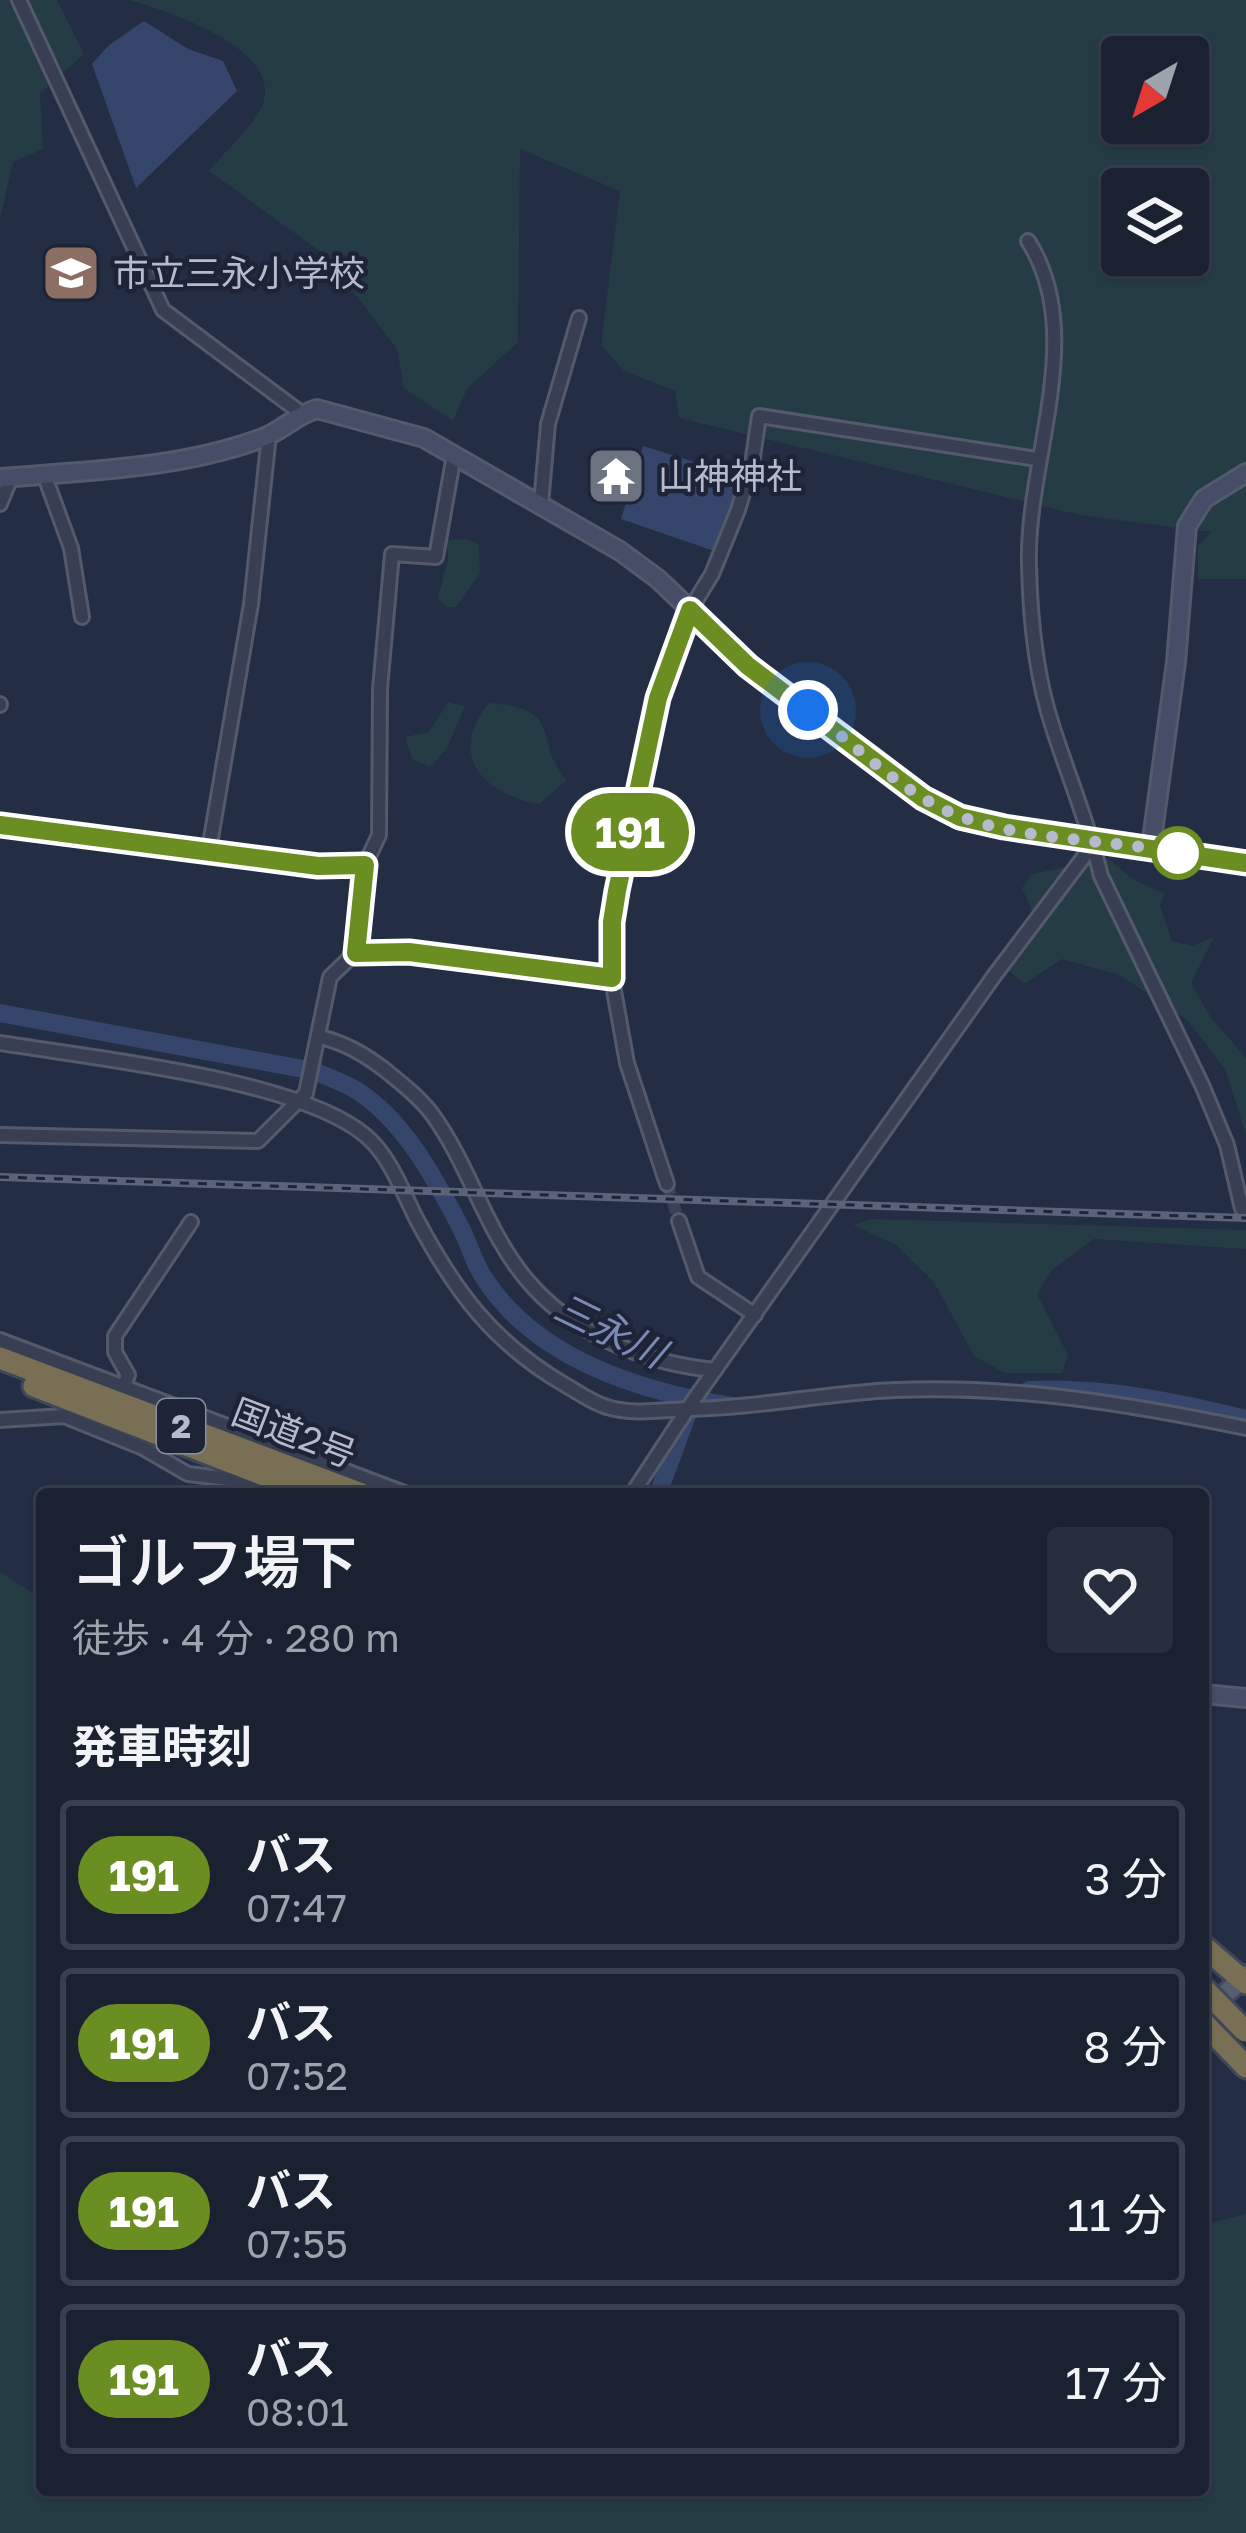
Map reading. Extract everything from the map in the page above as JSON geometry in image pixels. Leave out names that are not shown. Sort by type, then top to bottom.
[{"type":"highway","name":"国道2号","points":[[0,1358],[346,1488]]},
{"type":"highway","name":"国道2号","points":[[0,1373],[297,1488]]},
{"type":"highway","points":[[1209,1951],[1245,1982]]},
{"type":"highway","points":[[1209,1994],[1245,2032]]},
{"type":"highway","points":[[1209,2027],[1246,2067]]},
{"type":"main road","points":[[1209,2015],[1245,1982]]},
{"type":"street","points":[[19,0],[163,310],[301,413]]},
{"type":"street","points":[[1028,241],[1050,289],[1056,318],[1029,508],[1038,658],[1053,730],[1093,840],[1100,876],[1227,1144],[1242,1209]]},
{"type":"street","points":[[541,504],[548,424],[580,318]]},
{"type":"street","points":[[0,504],[6,477],[200,456],[269,435],[301,413],[338,412],[424,438],[620,550],[748,666],[923,798],[960,817],[1246,863]]},
{"type":"street","points":[[667,1184],[627,1063],[612,978],[612,922],[658,698],[690,610],[712,574],[738,511],[759,416],[1037,459]]},
{"type":"street","points":[[209,850],[251,604],[269,435]]},
{"type":"street","points":[[0,1135],[258,1141],[303,1097],[330,977],[356,953],[365,865],[379,835],[380,689],[392,554],[436,557],[454,455]]},
{"type":"street","points":[[1151,848],[1176,662],[1187,526],[1204,499],[1246,473]]},
{"type":"street","points":[[44,474],[71,548],[82,616]]},
{"type":"street","points":[[0,825],[318,866],[365,865]]},
{"type":"street","points":[[636,1488],[1093,840]]},
{"type":"street","points":[[356,953],[409,952],[612,978]]},
{"type":"street","points":[[319,1040],[360,1051],[429,1111],[454,1149],[490,1227],[522,1274],[547,1300],[575,1323],[641,1354],[715,1370]]},
{"type":"street","points":[[0,1043],[303,1097],[342,1118],[380,1151],[463,1298],[484,1324],[542,1372],[607,1407],[654,1412],[718,1410],[892,1390],[1000,1389],[1117,1401],[1246,1428]]},
{"type":"street","points":[[679,1221],[704,1285],[755,1315]]},
{"type":"street","points":[[122,1390],[128,1375],[115,1352],[115,1336],[191,1222]]},
{"type":"street","points":[[0,1340],[391,1488]]},
{"type":"street","points":[[0,1420],[64,1416],[107,1430],[188,1474],[237,1480],[258,1488]]},
{"type":"street","points":[[1209,1695],[1246,1698]]},
{"type":"shaded area","points":[[0,0],[57,0],[84,54],[40,93],[43,149],[13,162],[0,219]]},
{"type":"shaded area","points":[[130,0],[1246,0],[1246,579],[1198,579],[1198,546],[1211,532],[1080,515],[679,418],[675,391],[624,371],[601,345],[620,191],[520,149],[518,342],[467,389],[453,421],[404,388],[397,349],[325,255],[209,171],[258,113],[265,86],[257,67],[241,51],[195,24]]},
{"type":"shaded area","points":[[467,539],[479,545],[480,573],[456,607],[446,607],[438,598],[448,560],[447,540]]},
{"type":"shaded area","points":[[448,702],[465,706],[447,748],[430,767],[412,759],[405,737],[429,732]]},
{"type":"shaded area","points":[[489,703],[529,712],[544,729],[567,780],[539,804],[501,791],[477,769],[471,739]]},
{"type":"shaded area","points":[[1108,858],[1132,879],[1165,894],[1160,905],[1172,941],[1192,946],[1214,937],[1191,983],[1211,1018],[1246,1058],[1246,1135],[1225,1069],[1187,1020],[1120,975],[1062,959],[1024,984],[1003,965],[1033,914],[1022,888],[1032,874]]},
{"type":"shaded area","points":[[872,1219],[1246,1230],[1246,1249],[1094,1239],[1053,1269],[1037,1294],[1068,1355],[1062,1373],[1005,1373],[974,1356],[934,1282],[896,1245],[853,1225]]},
{"type":"shaded area","points":[[0,1572],[36,1595],[36,2496],[1209,2496],[1209,2223],[1246,2214],[1246,2533],[0,2533]]},
{"type":"water","points":[[144,21],[188,49],[223,61],[237,91],[136,188],[92,64],[108,46]]},
{"type":"water","points":[[643,446],[746,478],[720,553],[621,519]]},
{"type":"waterway","name":"三永川","points":[[0,1013],[314,1071],[351,1087],[389,1117],[417,1152],[484,1278],[532,1331],[594,1368],[628,1381],[732,1406]]},
{"type":"waterway","name":"三永川","points":[[1029,1390],[1138,1397],[1246,1419]]},
{"type":"waterway","points":[[660,1488],[689,1410]]},
{"type":"tunnel","points":[[667,1184],[679,1221]]},
{"type":"railway","points":[[0,1177],[1246,1218]]},
{"type":"bus line","name":"191","points":[[0,825],[318,866],[365,865],[356,953],[409,952],[612,978],[617,891],[658,698],[690,610],[748,666],[923,798],[960,817],[1246,863]]},
{"type":"place","name":"市立三永小学校","points":[[71,273]]},
{"type":"place","name":"山神神社","points":[[616,476]]},
{"type":"route","points":[[808,710],[923,798],[960,817],[1178,853]]}]
